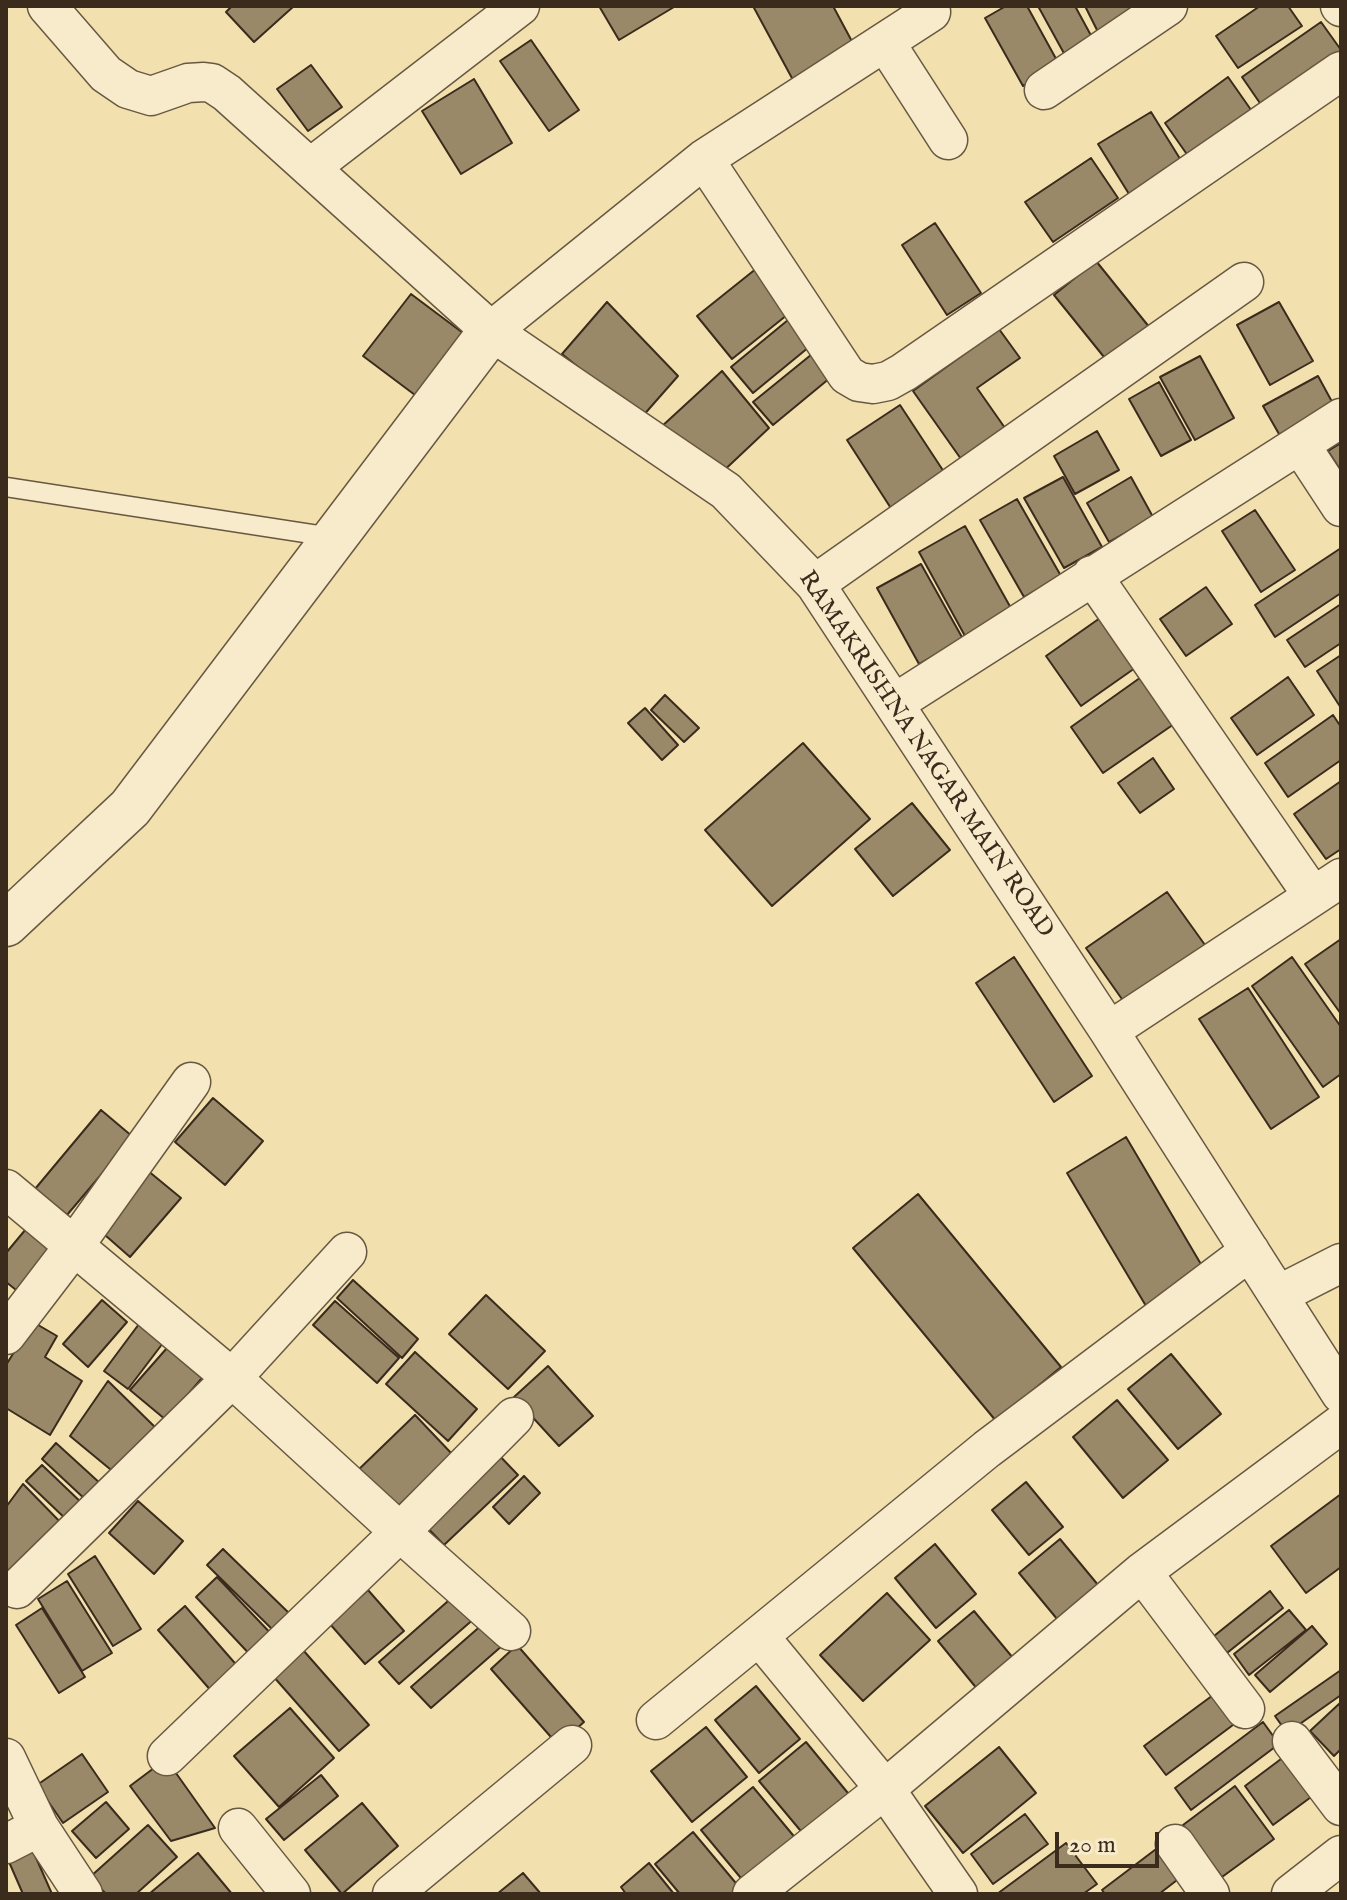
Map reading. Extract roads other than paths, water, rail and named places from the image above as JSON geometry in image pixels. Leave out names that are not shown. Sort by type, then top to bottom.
[{"type":"street","name":"RAMAKRISHNA NAGAR MAIN ROAD","points":[[47,6],[106,74],[128,89],[151,96],[188,83],[212,83],[227,93],[491,331],[726,491],[815,584],[1109,1031],[1341,1394]]},
{"type":"street","points":[[310,168],[520,6]]},
{"type":"street","points":[[1044,90],[1168,6]]},
{"type":"street","points":[[6,924],[130,808],[491,331],[704,159],[931,12]]},
{"type":"street","points":[[885,42],[948,140]]},
{"type":"street","points":[[704,159],[847,375],[859,382],[873,384],[888,381],[904,372],[1341,71]]},
{"type":"street","points":[[815,584],[1244,282]]},
{"type":"street","points":[[895,703],[1341,418]]},
{"type":"street","points":[[1301,446],[1341,507]]},
{"type":"street","points":[[1092,575],[1327,887],[1109,1031]]},
{"type":"street","points":[[6,1335],[191,1082]]},
{"type":"street","points":[[6,1189],[232,1378],[511,1631]]},
{"type":"street","points":[[656,1720],[987,1449],[1250,1251]]},
{"type":"street","points":[[17,1589],[232,1378],[347,1252]]},
{"type":"street","points":[[1278,1295],[1341,1263]]},
{"type":"street","points":[[167,1756],[400,1532],[514,1417]]},
{"type":"street","points":[[752,1894],[885,1789],[1142,1572],[1341,1424]]},
{"type":"street","points":[[1142,1572],[1245,1709]]},
{"type":"street","points":[[759,1636],[885,1789],[958,1894]]},
{"type":"street","points":[[1292,1741],[1341,1806]]},
{"type":"street","points":[[392,1894],[572,1745]]},
{"type":"street","points":[[6,1758],[39,1827],[83,1894]]},
{"type":"street","points":[[6,1844],[39,1827]]},
{"type":"street","points":[[238,1828],[291,1894]]},
{"type":"street","points":[[1175,1844],[1210,1894]]},
{"type":"street","points":[[1291,1894],[1341,1855]]},
{"type":"lane","points":[[6,487],[334,538]]}]
